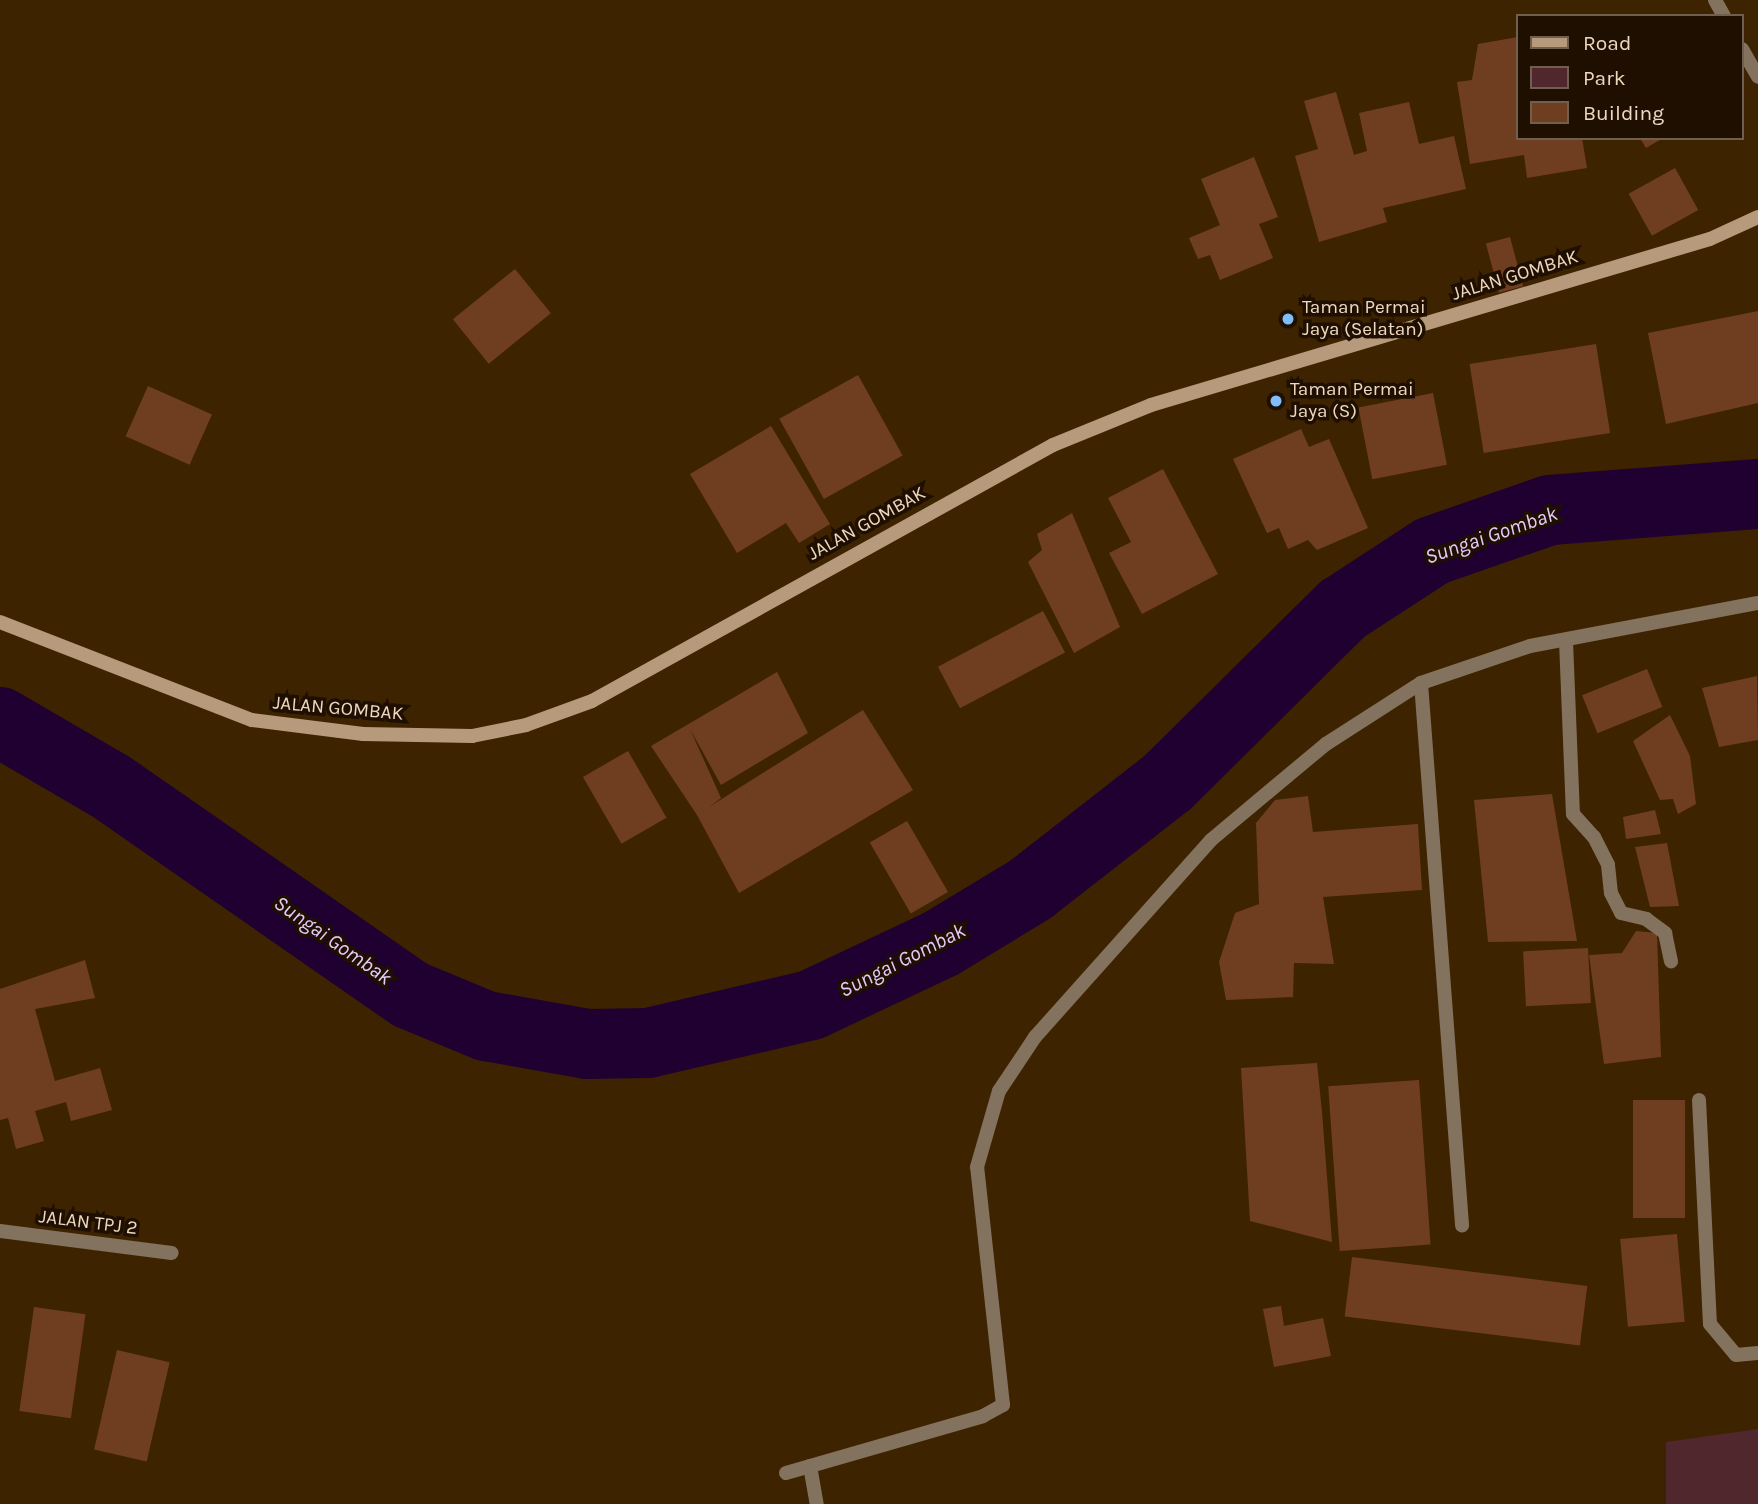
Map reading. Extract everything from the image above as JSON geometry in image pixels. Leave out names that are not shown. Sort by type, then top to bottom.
[{"type":"main road","name":"JALAN GOMBAK","points":[[0,622],[252,720],[363,734],[472,736],[526,725],[592,701],[1053,444],[1151,405],[1710,239],[1758,217]]},
{"type":"street","points":[[1744,52],[1758,77]]},
{"type":"street","points":[[786,1472],[984,1416],[1003,1405],[978,1167],[999,1091],[1035,1037],[1211,840],[1326,744],[1421,682],[1530,646],[1566,642],[1758,603]]},
{"type":"street","points":[[1566,642],[1573,814],[1594,837],[1608,865],[1611,893],[1621,913],[1646,919],[1665,933],[1671,961]]},
{"type":"street","points":[[1421,682],[1462,1225]]},
{"type":"street","points":[[1699,1100],[1710,1324],[1736,1355],[1758,1353]]},
{"type":"street","name":"JALAN TPJ 2","points":[[0,1231],[172,1253]]},
{"type":"street","points":[[810,1466],[817,1504]]},
{"type":"green space","points":[[1758,1429],[1758,1504],[1666,1504],[1666,1442]]},
{"type":"building","points":[[1516,37],[1516,140],[1582,140],[1587,168],[1527,178],[1524,155],[1470,164],[1457,82],[1472,80],[1478,44]]},
{"type":"building","points":[[1336,92],[1354,155],[1367,151],[1359,113],[1409,102],[1419,144],[1454,136],[1466,189],[1383,208],[1387,222],[1319,242],[1295,156],[1318,149],[1304,101]]},
{"type":"building","points":[[1641,140],[1660,140],[1646,148]]},
{"type":"building","points":[[1254,157],[1278,217],[1259,224],[1273,258],[1220,280],[1210,255],[1198,259],[1189,238],[1220,225],[1201,179]]},
{"type":"building","points":[[1675,168],[1698,210],[1652,236],[1629,194]]},
{"type":"building","points":[[1510,237],[1523,286],[1499,293],[1486,243]]},
{"type":"building","points":[[515,269],[551,313],[489,364],[453,319]]},
{"type":"building","points":[[1758,311],[1758,403],[1666,424],[1648,333]]},
{"type":"building","points":[[1596,344],[1610,433],[1484,453],[1470,364]]},
{"type":"building","points":[[858,375],[903,455],[824,499],[779,419]]},
{"type":"building","points":[[148,386],[212,414],[190,465],[126,436]]},
{"type":"building","points":[[1433,393],[1447,465],[1372,479],[1358,408]]},
{"type":"building","points":[[771,426],[830,524],[799,543],[786,523],[737,553],[690,474]]},
{"type":"building","points":[[1301,429],[1309,447],[1329,439],[1368,528],[1317,550],[1308,540],[1288,549],[1279,528],[1267,533],[1233,459]]},
{"type":"building","points":[[1163,469],[1218,574],[1142,614],[1109,553],[1131,542],[1108,498]]},
{"type":"building","points":[[1072,513],[1120,627],[1074,653],[1028,562],[1042,550],[1037,534]]},
{"type":"building","points":[[1043,611],[1065,652],[960,708],[938,667]]},
{"type":"building","points":[[1647,669],[1662,707],[1597,733],[1582,695]]},
{"type":"building","points":[[777,672],[808,733],[721,785],[690,729],[721,798],[709,807],[863,710],[913,790],[739,893],[697,815],[651,746]]},
{"type":"building","points":[[1757,676],[1758,740],[1719,747],[1702,688]]},
{"type":"building","points":[[1670,715],[1690,756],[1696,804],[1678,814],[1673,799],[1660,800],[1633,741]]},
{"type":"building","points":[[628,751],[666,818],[621,844],[583,777]]},
{"type":"building","points":[[1552,794],[1577,941],[1488,942],[1474,800]]},
{"type":"building","points":[[1308,796],[1313,832],[1418,824],[1422,890],[1323,897],[1334,964],[1294,963],[1293,997],[1226,1000],[1219,962],[1235,913],[1259,904],[1256,823],[1275,800]]},
{"type":"building","points":[[1655,810],[1661,834],[1626,839],[1623,817]]},
{"type":"building","points":[[907,821],[948,892],[911,914],[870,842]]},
{"type":"building","points":[[1667,843],[1679,906],[1650,907],[1635,847]]},
{"type":"building","points":[[1636,931],[1657,933],[1661,1057],[1604,1064],[1589,955],[1622,953]]},
{"type":"building","points":[[1588,948],[1591,1003],[1526,1006],[1523,951]]},
{"type":"building","points":[[85,960],[95,998],[35,1009],[55,1081],[100,1068],[112,1110],[71,1121],[66,1102],[35,1111],[44,1141],[16,1149],[8,1118],[0,1120],[0,989]]},
{"type":"building","points":[[1317,1063],[1332,1242],[1250,1221],[1241,1068]]},
{"type":"building","points":[[1419,1080],[1431,1245],[1340,1251],[1328,1086]]},
{"type":"building","points":[[1633,1100],[1685,1100],[1685,1218],[1633,1218]]},
{"type":"building","points":[[1677,1234],[1685,1322],[1628,1327],[1620,1239]]},
{"type":"building","points":[[1352,1257],[1587,1286],[1580,1345],[1345,1317]]},
{"type":"building","points":[[1281,1306],[1284,1326],[1323,1318],[1331,1356],[1274,1367],[1263,1309]]},
{"type":"building","points":[[34,1307],[85,1314],[71,1418],[19,1411]]},
{"type":"building","points":[[117,1350],[170,1362],[147,1462],[94,1449]]},
{"type":"waterway","name":"Sungai Gombak","points":[[0,722],[110,786],[411,995],[486,1026],[587,1044],[648,1043],[811,1005],[942,943],[1031,889],[1168,782],[1343,609],[1432,551],[1550,510],[1758,494]]},
{"type":"place","name":"Taman Permai Jaya (Selatan)","points":[[1288,319]]},
{"type":"place","name":"Taman Permai Jaya (S)","points":[[1276,401]]}]
